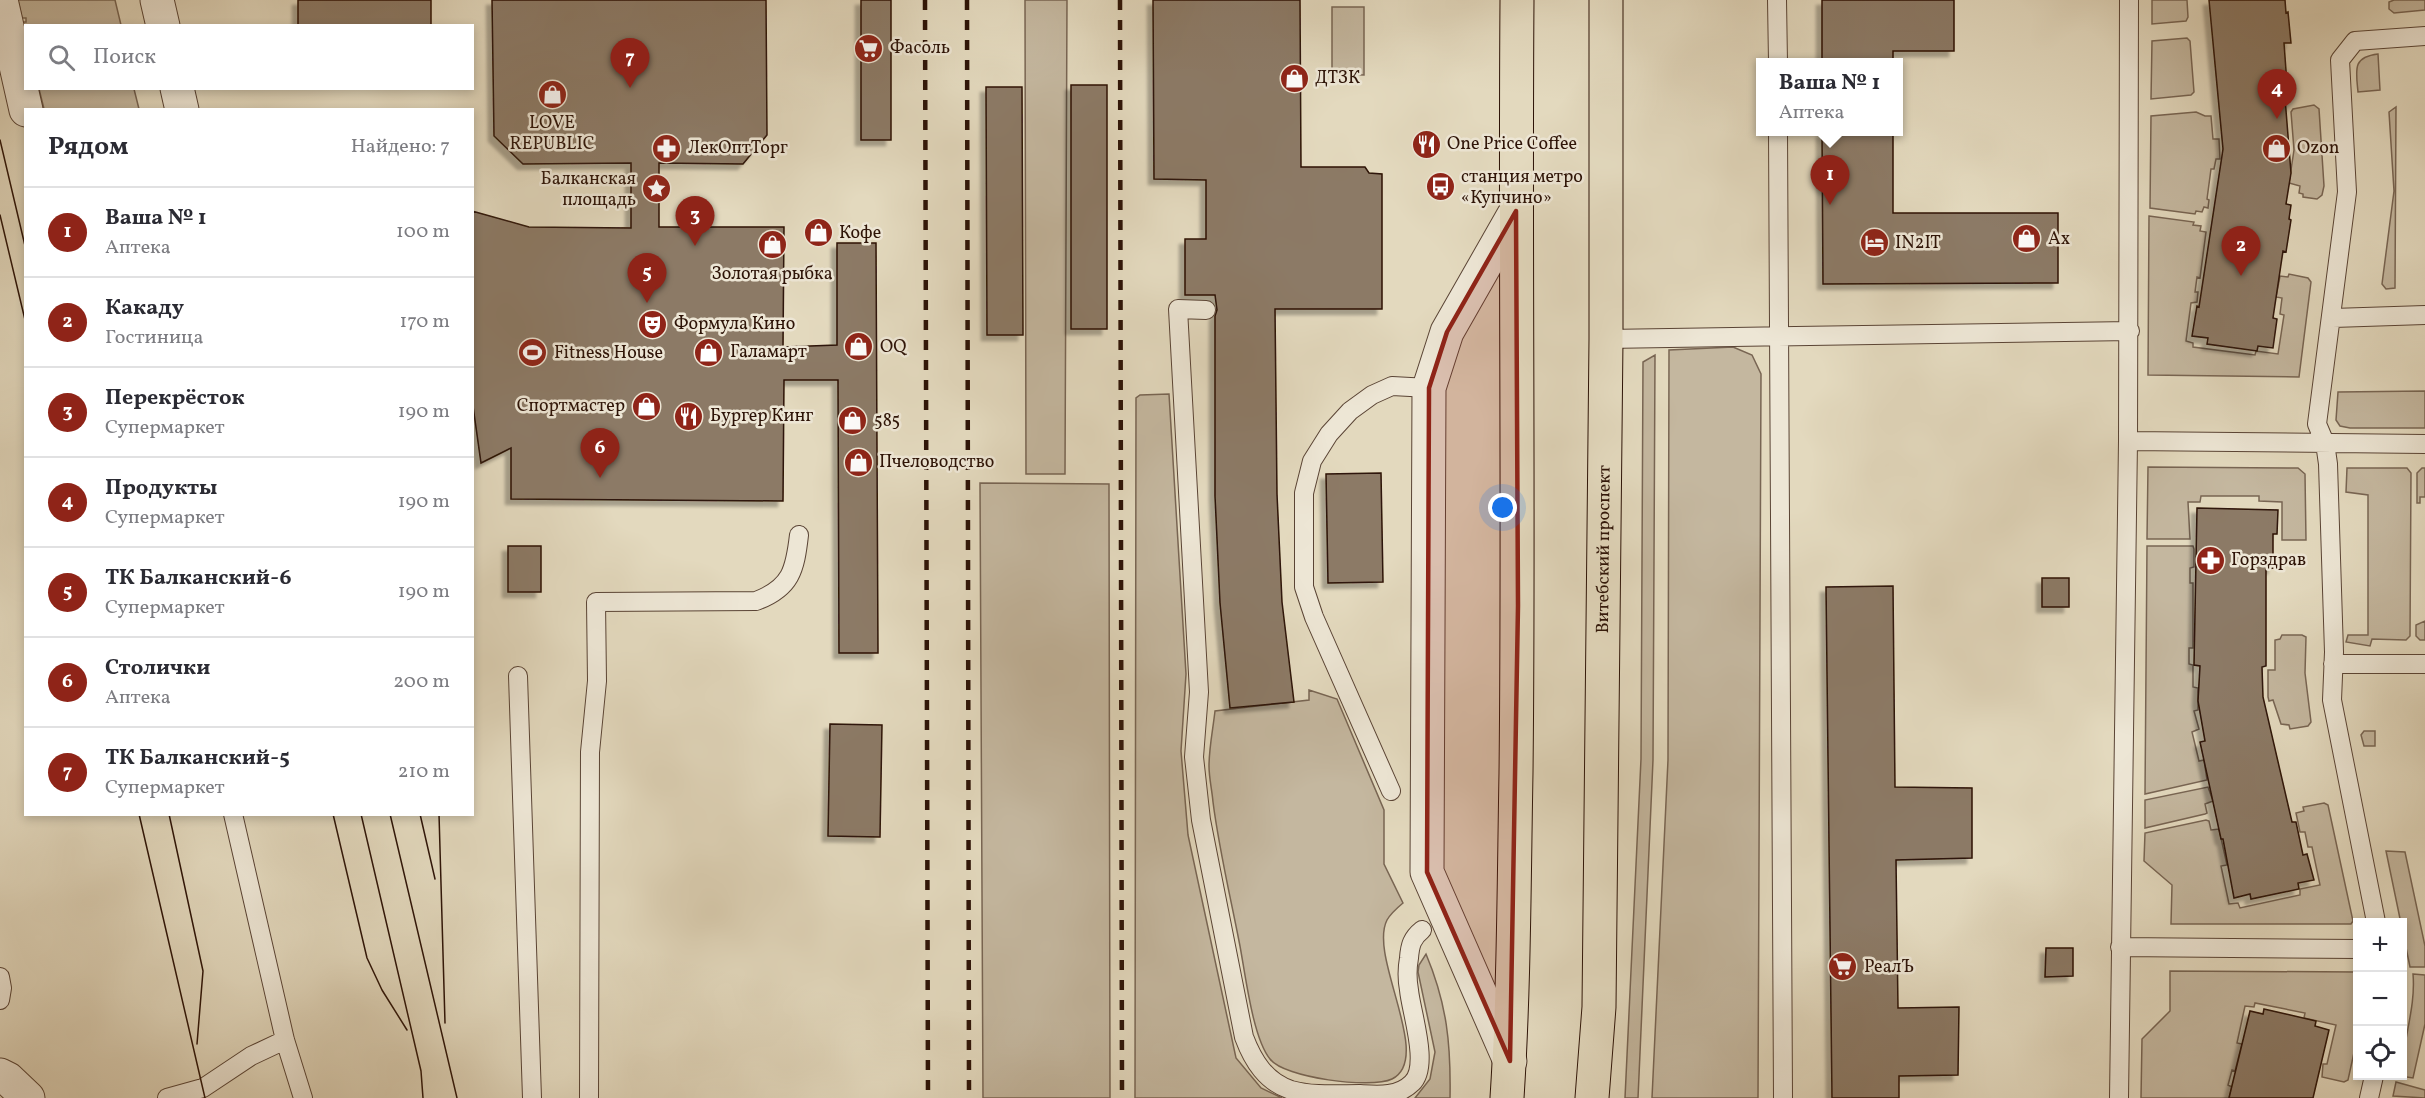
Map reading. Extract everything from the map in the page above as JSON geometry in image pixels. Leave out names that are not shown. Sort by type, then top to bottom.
[{"type":"main road","points":[[1507,1098],[1513,990],[1518,606],[1517,0]]},
{"type":"main road","name":"Витебский проспект","points":[[1592,1098],[1599,1007],[1606,339],[1606,0]]},
{"type":"street","points":[[0,0],[26,108]]},
{"type":"street","points":[[157,0],[163,24]]},
{"type":"street","points":[[177,90],[182,108]]},
{"type":"street","points":[[1510,1061],[1427,872],[1429,388],[1447,332],[1516,211]]},
{"type":"street","points":[[0,1076],[8,1079],[28,1098]]},
{"type":"lane","points":[[1777,0],[1778,58]]},
{"type":"lane","points":[[2119,1098],[2130,331],[2129,0]]},
{"type":"lane","points":[[2375,918],[2332,700],[2334,664],[2328,464],[2325,443],[2317,424],[2333,318],[2348,192],[2340,60],[2355,41],[2425,36]]},
{"type":"lane","points":[[1778,136],[1783,1098]]},
{"type":"lane","points":[[1206,310],[1178,309],[1199,692],[1194,757],[1201,820],[1244,1037],[1252,1059],[1264,1073],[1277,1083],[1292,1090],[1327,1094],[1384,1095],[1413,1083],[1420,1070],[1420,1053],[1407,970],[1410,946],[1414,937],[1422,930]]},
{"type":"lane","points":[[2333,318],[2425,315]]},
{"type":"lane","points":[[1606,339],[2130,331]]},
{"type":"lane","points":[[1391,791],[1314,617],[1304,587],[1304,493],[1312,461],[1329,434],[1350,411],[1372,395],[1392,386],[1429,388]]},
{"type":"lane","points":[[2128,441],[2425,444]]},
{"type":"lane","points":[[589,1098],[591,752],[597,681],[596,602],[756,601],[774,594],[788,581],[796,561],[799,535]]},
{"type":"lane","points":[[2334,664],[2425,664]]},
{"type":"lane","points":[[518,676],[532,1098]]},
{"type":"lane","points":[[233,816],[285,1040],[303,1098]]},
{"type":"lane","points":[[2120,947],[2353,949]]},
{"type":"lane","points":[[0,977],[2,988],[0,1000]]},
{"type":"lane","points":[[167,1098],[203,1088],[251,1056],[285,1040]]},
{"type":"lane","points":[[2369,1098],[2373,1080]]},
{"type":"highlighted area","points":[[1516,211],[1518,606],[1510,1061],[1427,872],[1429,388],[1447,332]]},
{"type":"shaded area","points":[[18,0],[115,0],[121,24],[24,24],[24,27],[23,22],[26,22],[26,18],[22,18]]},
{"type":"shaded area","points":[[1025,0],[1067,0],[1065,474],[1026,474]]},
{"type":"shaded area","points":[[2152,0],[2187,0],[2188,17],[2186,21],[2152,24]]},
{"type":"shaded area","points":[[2425,0],[2425,10],[2394,13],[2389,9],[2389,2]]},
{"type":"shaded area","points":[[1332,7],[1364,7],[1364,75],[1332,74]]},
{"type":"shaded area","points":[[2187,38],[2190,41],[2194,92],[2191,95],[2151,99],[2152,41]]},
{"type":"shaded area","points":[[2378,54],[2380,90],[2358,92],[2357,71],[2360,62],[2364,58]]},
{"type":"shaded area","points":[[39,90],[134,90],[139,108],[44,108]]},
{"type":"shaded area","points":[[2314,105],[2319,109],[2324,186],[2322,195],[2317,199],[2303,197],[2303,194],[2299,193],[2300,186],[2289,183],[2294,150],[2291,112],[2293,109]]},
{"type":"shaded area","points":[[2396,107],[2395,288],[2386,289],[2382,284],[2394,191],[2389,112]]},
{"type":"shaded area","points":[[2196,112],[2211,116],[2213,139],[2219,139],[2220,159],[2216,159],[2214,169],[2211,169],[2208,208],[2204,207],[2202,212],[2196,211],[2195,214],[2150,208],[2151,116]]},
{"type":"shaded area","points":[[2149,216],[2194,222],[2193,225],[2201,226],[2200,231],[2206,232],[2200,278],[2197,277],[2195,292],[2198,292],[2197,302],[2191,303],[2186,341],[2193,343],[2193,347],[2255,355],[2256,351],[2278,354],[2284,315],[2280,314],[2282,298],[2276,297],[2280,276],[2288,277],[2289,274],[2308,278],[2311,282],[2299,377],[2148,375]]},
{"type":"shaded area","points":[[1733,347],[1752,355],[1761,374],[1758,1098],[1652,1098],[1668,760],[1669,350]]},
{"type":"shaded area","points":[[1655,355],[1653,760],[1638,1098],[1625,1098],[1641,759],[1643,362]]},
{"type":"shaded area","points":[[2425,391],[2425,428],[2350,428],[2340,426],[2336,420],[2338,392]]},
{"type":"shaded area","points":[[1169,394],[1186,674],[1181,751],[1188,835],[1236,1058],[1261,1088],[1282,1098],[1135,1098],[1136,398],[1140,395]]},
{"type":"shaded area","points":[[2148,467],[2298,468],[2305,474],[2306,540],[2282,540],[2282,502],[2259,501],[2259,496],[2201,496],[2200,502],[2188,502],[2190,539],[2147,539]]},
{"type":"shaded area","points":[[2347,468],[2407,468],[2411,473],[2410,636],[2406,640],[2372,639],[2370,646],[2346,642],[2348,635],[2368,635],[2368,495],[2346,492]]},
{"type":"shaded area","points":[[2425,468],[2425,497],[2420,497],[2420,503],[2417,503],[2417,473]]},
{"type":"shaded area","points":[[980,483],[1109,484],[1110,1098],[983,1098]]},
{"type":"shaded area","points":[[2147,546],[2193,546],[2194,549],[2194,567],[2190,568],[2190,583],[2193,583],[2193,648],[2189,648],[2189,664],[2193,665],[2193,687],[2198,688],[2198,710],[2194,711],[2199,729],[2192,732],[2199,761],[2204,760],[2207,780],[2145,794]]},
{"type":"shaded area","points":[[2425,621],[2425,640],[2420,640],[2416,636],[2416,625]]},
{"type":"shaded area","points":[[2282,635],[2306,637],[2305,673],[2311,722],[2308,726],[2290,729],[2289,725],[2281,724],[2273,700],[2269,701],[2268,670],[2275,670],[2275,640],[2280,639]]},
{"type":"shaded area","points":[[1309,690],[1337,699],[1384,810],[1384,864],[1403,903],[1387,920],[1383,937],[1404,1029],[1406,1050],[1403,1068],[1392,1079],[1381,1082],[1328,1080],[1292,1072],[1278,1066],[1270,1059],[1258,1035],[1254,1020],[1221,855],[1209,771],[1215,711],[1309,700]]},
{"type":"shaded area","points":[[2364,731],[2375,731],[2375,746],[2364,746],[2361,735]]},
{"type":"shaded area","points":[[2208,787],[2213,801],[2205,804],[2207,813],[2145,828],[2145,800]]},
{"type":"shaded area","points":[[2324,803],[2328,805],[2353,921],[2351,924],[2171,924],[2172,885],[2144,861],[2145,833],[2209,821],[2211,830],[2219,829],[2227,865],[2221,866],[2229,904],[2238,903],[2240,908],[2300,895],[2300,889],[2320,885],[2312,847],[2308,847],[2305,832],[2300,832],[2296,813],[2304,811],[2303,807]]},
{"type":"shaded area","points":[[2386,851],[2405,852],[2425,946],[2425,967],[2410,967],[2407,952],[2407,918],[2400,918]]},
{"type":"shaded area","points":[[1426,954],[1439,990],[1446,1024],[1450,1060],[1450,1098],[1415,1098],[1430,1079],[1435,1052],[1418,972],[1419,965]]},
{"type":"shaded area","points":[[2170,971],[2353,972],[2353,1057],[2348,1080],[2344,1082],[2322,1077],[2323,1064],[2327,1064],[2336,1025],[2304,1018],[2305,1013],[2255,1003],[2254,1007],[2245,1006],[2237,1043],[2242,1044],[2235,1071],[2232,1070],[2228,1085],[2232,1087],[2229,1098],[2141,1098],[2142,1039],[2170,1011]]},
{"type":"shaded area","points":[[2413,974],[2425,975],[2425,1024],[2413,1078],[2407,1077],[2407,1033]]},
{"type":"shaded area","points":[[2396,1082],[2425,1090],[2425,1098],[2393,1096]]},
{"type":"building","points":[[298,0],[431,0],[431,24],[298,24]]},
{"type":"building","points":[[492,0],[766,0],[767,135],[743,164],[659,163],[659,227],[784,227],[783,347],[837,345],[837,243],[876,243],[878,653],[839,653],[838,380],[784,380],[783,501],[511,499],[511,448],[481,463],[474,413],[474,212],[529,227],[631,228],[631,163],[523,164],[494,136]]},
{"type":"building","points":[[861,0],[891,0],[891,140],[861,140]]},
{"type":"building","points":[[1153,0],[1300,0],[1301,167],[1365,167],[1369,173],[1382,174],[1382,309],[1275,309],[1277,494],[1282,602],[1294,702],[1230,708],[1220,603],[1215,496],[1215,316],[1217,310],[1215,295],[1185,295],[1185,239],[1206,239],[1206,180],[1154,179]]},
{"type":"building","points":[[1822,0],[1954,0],[1954,51],[1893,51],[1893,58],[1822,58]]},
{"type":"building","points":[[2209,0],[2285,0],[2286,13],[2288,12],[2291,43],[2284,43],[2288,98],[2285,98],[2291,173],[2286,204],[2291,205],[2289,219],[2291,220],[2286,252],[2283,251],[2273,318],[2277,319],[2273,348],[2258,346],[2257,351],[2207,344],[2208,338],[2192,336],[2197,306],[2199,307],[2223,149]]},
{"type":"building","points":[[1071,85],[1107,85],[1107,329],[1071,329]]},
{"type":"building","points":[[986,87],[1022,87],[1023,335],[987,335]]},
{"type":"building","points":[[1822,136],[1893,136],[1893,213],[2058,213],[2058,283],[1823,284]]},
{"type":"building","points":[[1381,473],[1383,582],[1328,583],[1326,474]]},
{"type":"building","points":[[2197,508],[2278,510],[2277,534],[2273,534],[2273,568],[2266,569],[2266,666],[2262,667],[2263,697],[2292,822],[2296,822],[2303,855],[2307,854],[2314,880],[2298,883],[2299,889],[2251,899],[2250,894],[2234,898],[2223,839],[2221,839],[2200,742],[2205,741],[2198,701],[2200,666],[2194,665]]},
{"type":"building","points":[[508,546],[541,546],[541,592],[508,592]]},
{"type":"building","points":[[2042,578],[2069,578],[2069,607],[2042,607]]},
{"type":"building","points":[[1893,586],[1895,787],[1972,788],[1972,858],[1896,860],[1898,1008],[1959,1007],[1958,1075],[1899,1076],[1899,1098],[1832,1098],[1826,587]]},
{"type":"building","points":[[830,724],[882,725],[880,837],[828,836]]},
{"type":"building","points":[[2046,948],[2073,948],[2073,976],[2045,977]]},
{"type":"building","points":[[2264,1009],[2316,1021],[2315,1026],[2329,1030],[2313,1098],[2229,1098],[2250,1011],[2263,1014]]},
{"type":"tram line","points":[[0,140],[24,242]]},
{"type":"tram line","points":[[0,215],[24,316]]},
{"type":"tram line","points":[[139,816],[205,1098]]},
{"type":"tram line","points":[[169,816],[203,971],[197,1044]]},
{"type":"tram line","points":[[333,816],[367,958],[382,990],[407,1030]]},
{"type":"tram line","points":[[361,816],[421,1071],[423,1098]]},
{"type":"tram line","points":[[390,816],[457,1098]]},
{"type":"tram line","points":[[420,816],[435,879]]},
{"type":"tram line","points":[[439,816],[445,1023]]},
{"type":"railway","points":[[925,0],[928,1098]]},
{"type":"railway","points":[[967,0],[969,1098]]},
{"type":"railway","points":[[1120,0],[1122,1098]]},
{"type":"place","name":"Фасоль","points":[[869,48]]},
{"type":"place","name":"ДТЗК","points":[[1294,78]]},
{"type":"place","name":"ТК Балканский-5","points":[[630,88]]},
{"type":"place","name":"LOVE REPUBLIC","points":[[552,94]]},
{"type":"place","name":"Продукты","points":[[2277,119]]},
{"type":"place","name":"One Price Coffee","points":[[1426,144]]},
{"type":"place","name":"ЛекОптТорг","points":[[667,148]]},
{"type":"place","name":"Ozon","points":[[2276,148]]},
{"type":"place","name":"станция метро «Купчино»","points":[[1440,187]]},
{"type":"place","name":"Балканская площадь","points":[[657,189]]},
{"type":"place","name":"Ваша № 1","points":[[1830,205]]},
{"type":"place","name":"Кофе","points":[[818,233]]},
{"type":"place","name":"Ах","points":[[2027,239]]},
{"type":"place","name":"IN2IT","points":[[1874,243]]},
{"type":"place","name":"Золотая рыбка","points":[[772,245]]},
{"type":"place","name":"Перекрёсток","points":[[695,246]]},
{"type":"place","name":"Какаду","points":[[2241,276]]},
{"type":"place","name":"ТК Балканский-6","points":[[647,303]]},
{"type":"place","name":"Формула Кино","points":[[653,324]]},
{"type":"place","name":"OQ","points":[[859,347]]},
{"type":"place","name":"Галамарт","points":[[709,352]]},
{"type":"place","name":"Fitness House","points":[[533,353]]},
{"type":"place","name":"Спортмастер","points":[[646,406]]},
{"type":"place","name":"Бургер Кинг","points":[[689,416]]},
{"type":"place","name":"585","points":[[853,421]]},
{"type":"place","name":"Пчеловодство","points":[[858,462]]},
{"type":"place","name":"Столички","points":[[600,478]]},
{"type":"place","name":"Горздрав","points":[[2210,560]]},
{"type":"place","name":"РеалЪ","points":[[1843,967]]}]
